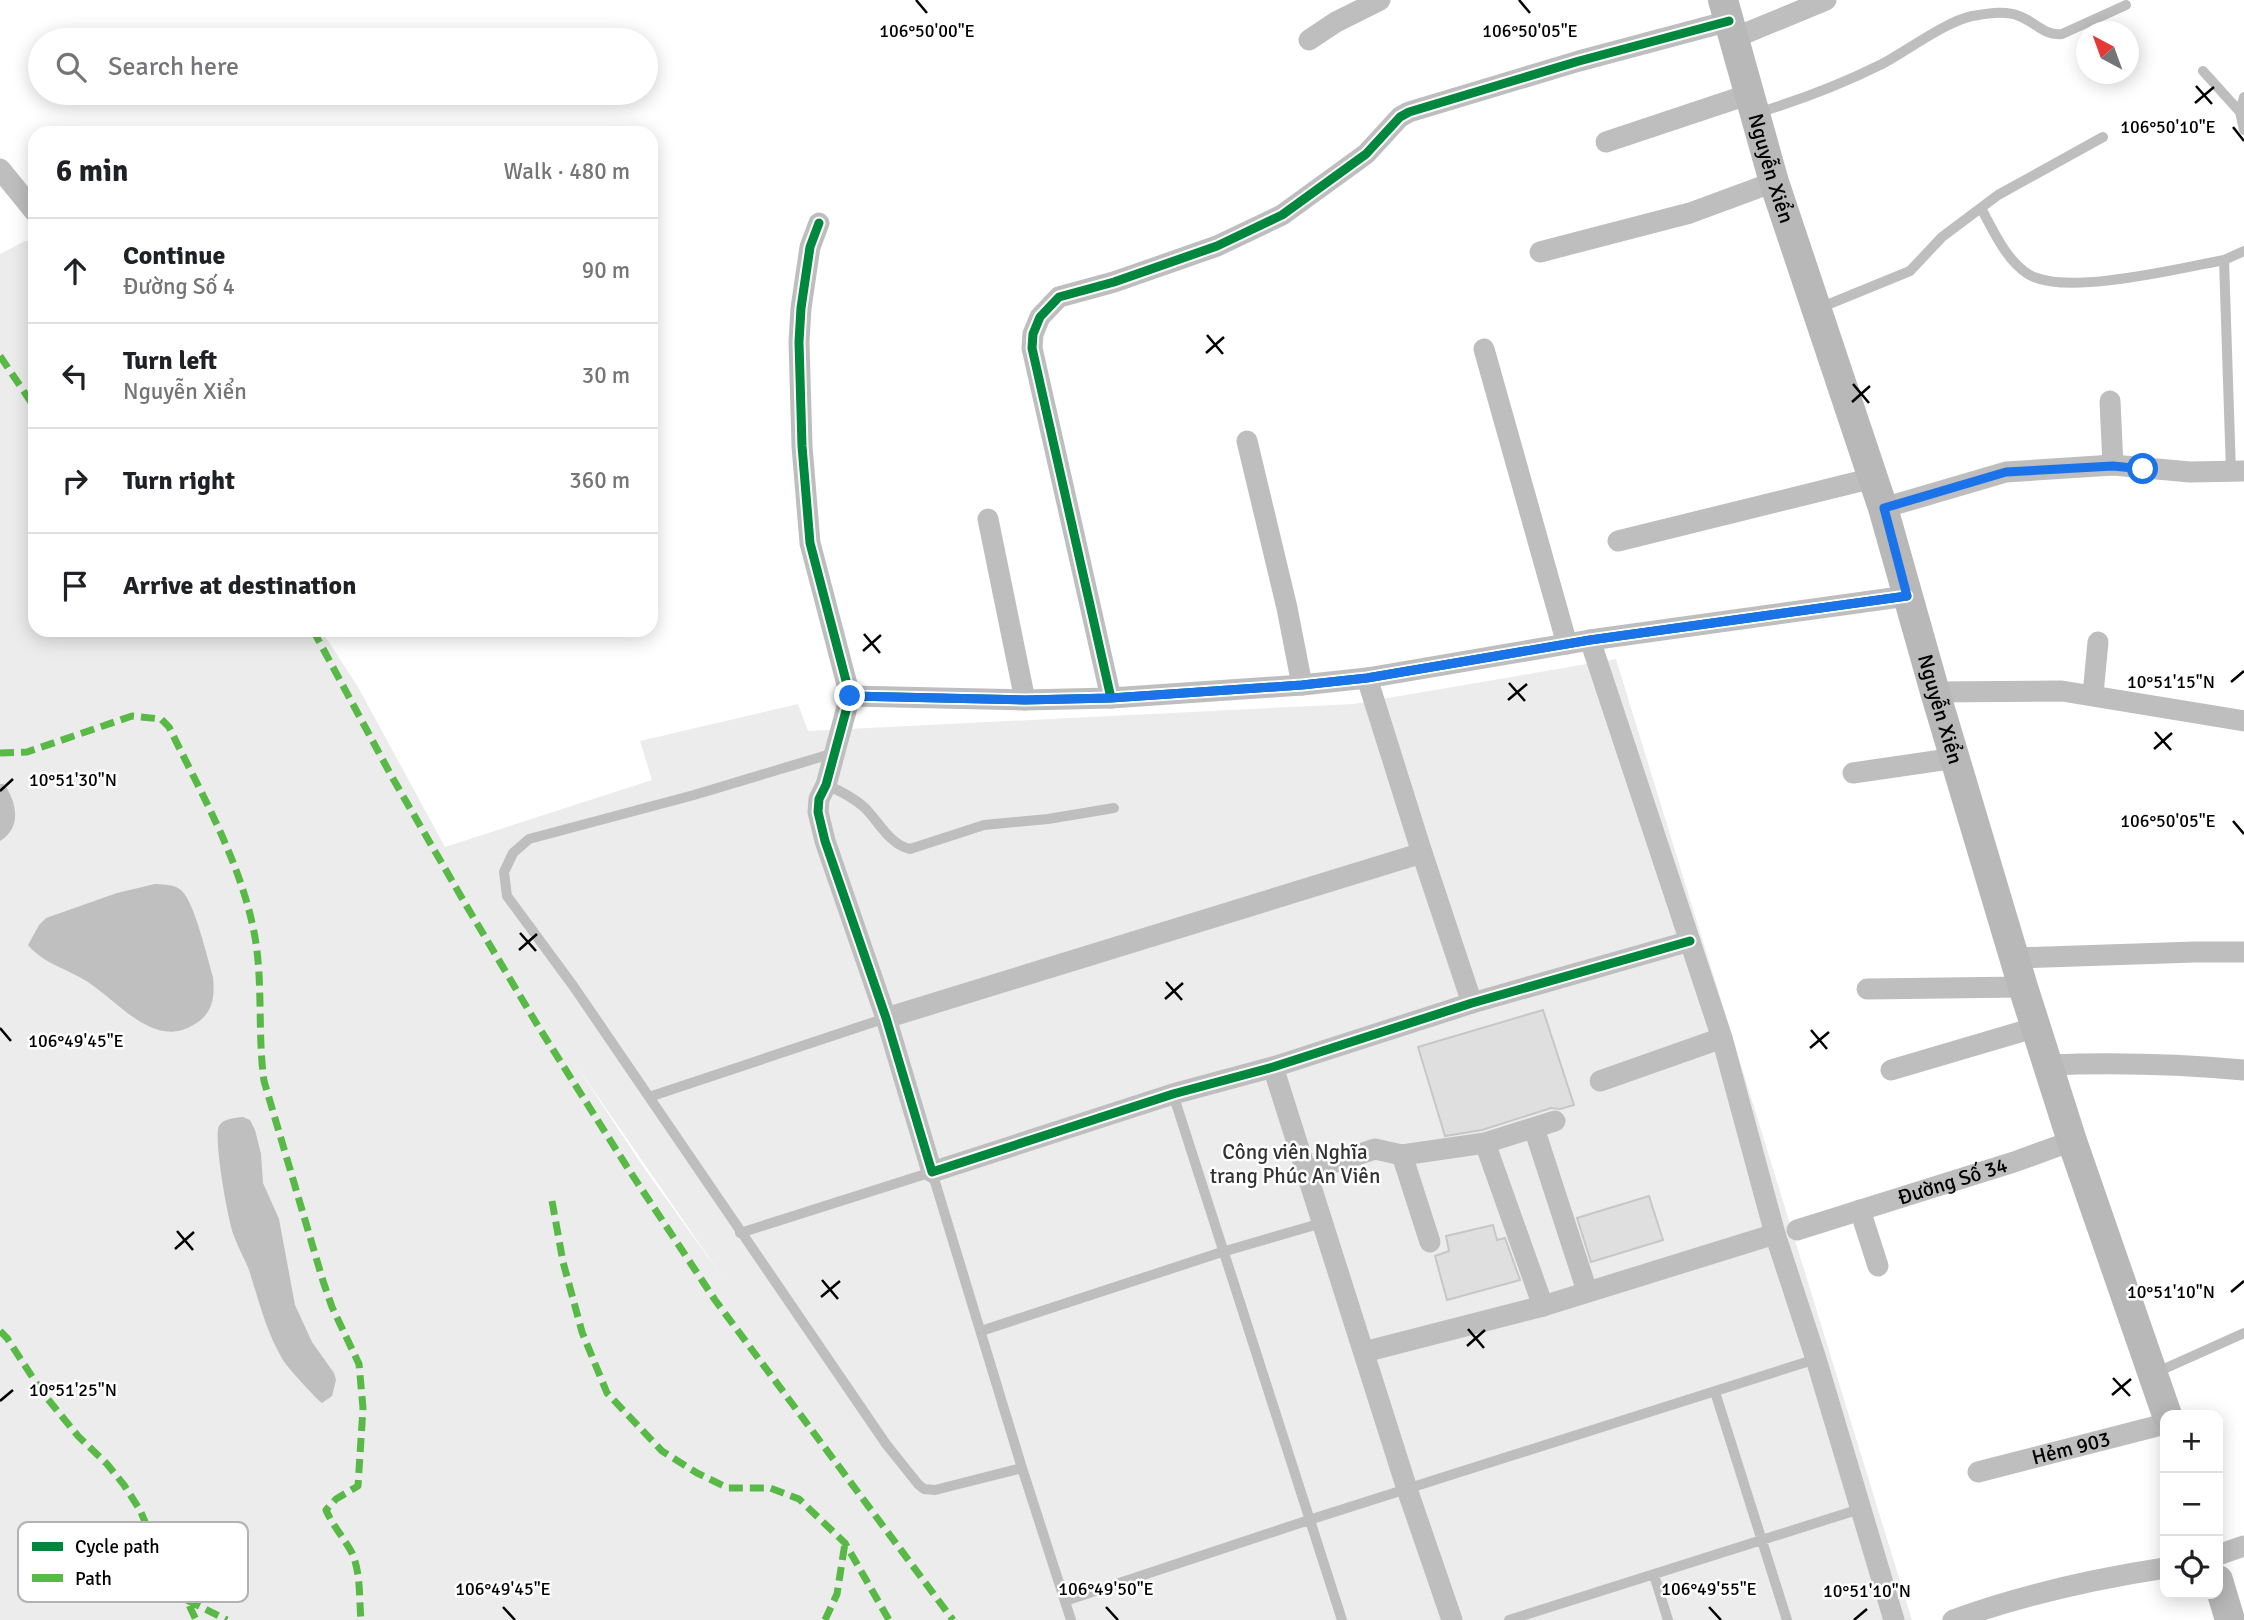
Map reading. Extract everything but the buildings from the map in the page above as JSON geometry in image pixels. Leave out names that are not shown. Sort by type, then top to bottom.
[{"type":"main road","name":"Nguyễn Xiển","points":[[1729,20],[1774,182],[1884,508],[1907,596],[2022,987],[2164,1410]]},
{"type":"main road","points":[[2223,1597],[2230,1620]]},
{"type":"street","points":[[1309,40],[1336,22],[1380,0]]},
{"type":"street","points":[[1111,698],[1032,348],[1033,334],[1047,307],[1059,298],[1217,246],[1282,215],[1366,154],[1400,117],[1409,112],[1729,20],[1826,0]]},
{"type":"street","points":[[1606,142],[1752,104]]},
{"type":"street","points":[[0,169],[28,203]]},
{"type":"street","points":[[1540,252],[1690,213],[1774,182]]},
{"type":"street","points":[[819,223],[810,247],[801,308],[799,342],[802,446],[810,543],[850,696],[818,812],[824,841],[886,1018],[932,1172],[1173,1094],[1273,1067],[1472,1003],[1690,941]]},
{"type":"street","points":[[1485,349],[1567,644]]},
{"type":"street","points":[[2110,401],[2113,466]]},
{"type":"street","points":[[1247,440],[1287,608],[1302,685]]},
{"type":"street","points":[[1884,508],[2006,472],[2113,466],[2190,472],[2238,471]]},
{"type":"street","points":[[1618,541],[1874,478]]},
{"type":"street","points":[[988,519],[1025,700]]},
{"type":"street","points":[[850,696],[1025,700],[1111,698],[1302,685],[1367,678],[1590,640],[1907,596]]},
{"type":"street","points":[[1590,640],[1722,1038],[1775,1234],[1816,1359],[1894,1620]]},
{"type":"street","points":[[2093,694],[2098,642]]},
{"type":"street","points":[[1367,678],[1472,1003]]},
{"type":"street","points":[[1935,692],[2062,691],[2244,721]]},
{"type":"street","points":[[1853,774],[1956,758]]},
{"type":"street","points":[[886,1018],[1422,853]]},
{"type":"street","points":[[2014,958],[2195,951],[2244,952]]},
{"type":"street","points":[[1867,989],[2022,987]]},
{"type":"street","points":[[1891,1070],[2037,1027]]},
{"type":"street","points":[[1600,1081],[1722,1038]]},
{"type":"street","points":[[2049,1065],[2108,1062],[2244,1070]]},
{"type":"street","points":[[1273,1067],[1407,1489],[1452,1620]]},
{"type":"street","points":[[1308,1171],[1375,1149],[1402,1155],[1485,1143],[1555,1121]]},
{"type":"street","points":[[1534,1128],[1587,1291]]},
{"type":"street","name":"Đường Số 34","points":[[1797,1230],[2072,1141]]},
{"type":"street","points":[[1485,1143],[1543,1306]]},
{"type":"street","points":[[1402,1155],[1430,1242]]},
{"type":"street","points":[[1860,1210],[1878,1265]]},
{"type":"street","points":[[1364,1352],[1543,1306],[1775,1234]]},
{"type":"street","name":"Hẻm 903","points":[[1978,1472],[2160,1425]]},
{"type":"street","points":[[2223,1553],[2244,1546]]},
{"type":"street","points":[[1953,1620],[1996,1604],[2112,1576],[2160,1569]]},
{"type":"lane","points":[[1752,104],[1787,104],[1851,78],[1959,19],[2011,13],[2053,35],[2062,34],[2126,5]]},
{"type":"lane","points":[[2203,71],[2240,112]]},
{"type":"lane","points":[[2244,97],[2240,112],[2244,130]]},
{"type":"lane","points":[[1817,309],[1910,271],[1942,237],[2010,187],[2103,137]]},
{"type":"lane","points":[[1981,208],[1997,238],[2017,264],[2028,274],[2041,279],[2082,283],[2132,277],[2224,260],[2244,251]]},
{"type":"lane","points":[[2224,260],[2238,471]]},
{"type":"lane","points":[[834,753],[694,795],[529,839],[513,853],[504,872],[507,896],[574,986],[740,1233],[886,1444],[918,1484],[924,1489],[935,1490],[1022,1468]]},
{"type":"lane","points":[[826,785],[843,791],[855,800],[895,843],[910,849],[984,825],[1048,819],[1114,808]]},
{"type":"lane","points":[[649,1097],[886,1018]]},
{"type":"lane","points":[[1173,1094],[1342,1620]]},
{"type":"lane","points":[[740,1233],[932,1172],[1071,1620]]},
{"type":"lane","points":[[981,1331],[1223,1252],[1322,1223]]},
{"type":"lane","points":[[2152,1375],[2244,1333]]},
{"type":"lane","points":[[1065,1601],[1816,1359]]},
{"type":"lane","points":[[1715,1392],[1787,1620]]},
{"type":"lane","points":[[1509,1620],[1860,1508]]},
{"type":"lane","points":[[1654,1575],[1668,1620]]},
{"type":"green space","name":"Công viên Nghĩa trang Phúc An Viên","points":[[25,241],[28,241],[28,637],[326,637],[358,687],[445,847],[652,780],[640,741],[798,704],[808,731],[1353,704],[1616,659],[1912,1620],[0,1620],[0,254]],"holes":[[[574,1062],[723,1278],[644,1168]]]},
{"type":"shaded area","points":[[0,784],[4,784],[12,799],[15,814],[12,829],[0,841]]},
{"type":"shaded area","points":[[155,884],[176,887],[187,898],[213,977],[213,998],[206,1015],[180,1031],[152,1028],[139,1021],[88,982],[49,962],[28,945],[46,918],[117,893]]},
{"type":"shaded area","points":[[243,1117],[250,1120],[255,1130],[261,1154],[263,1183],[279,1219],[295,1305],[312,1342],[336,1380],[332,1396],[322,1403],[290,1369],[277,1349],[231,1228],[222,1180],[218,1133],[219,1126],[224,1121]]},
{"type":"marked path","points":[[0,356],[28,398]]},
{"type":"marked path","points":[[317,637],[392,777],[466,905],[629,1170],[715,1300],[953,1620]]},
{"type":"marked path","points":[[0,753],[27,752],[132,716],[161,719],[169,727],[228,850],[246,901],[256,946],[264,1081],[323,1281],[359,1364],[363,1408],[358,1486],[336,1499],[326,1510],[355,1561],[361,1620]]},
{"type":"marked path","points":[[552,1201],[563,1262],[582,1332],[607,1393],[662,1451],[697,1473],[728,1488],[770,1488],[799,1499],[845,1543],[889,1620]]},
{"type":"marked path","points":[[0,1331],[42,1392],[124,1485],[145,1522]]},
{"type":"marked path","points":[[825,1620],[837,1594],[845,1543]]},
{"type":"marked path","points":[[188,1602],[196,1620]]},
{"type":"marked path","points":[[191,1602],[227,1620]]},
{"type":"cycle path","points":[[1111,698],[1032,348],[1033,334],[1040,317],[1059,297],[1114,282],[1217,246],[1282,215],[1366,154],[1400,117],[1409,112],[1579,61],[1729,21]]},
{"type":"cycle path","points":[[819,223],[810,247],[801,308],[799,342],[802,446],[810,543],[850,696],[1025,700],[1111,698],[1302,685],[1367,678],[1590,640],[1907,596]]},
{"type":"cycle path","points":[[850,696],[826,785],[819,799],[818,812],[825,841],[886,1018],[932,1172],[1173,1094],[1273,1067],[1472,1003],[1690,941]]},
{"type":"route","points":[[850,696],[1025,700],[1111,698],[1302,685],[1367,678],[1590,640],[1907,596],[1884,508],[2006,472],[2113,466],[2143,469]]}]
